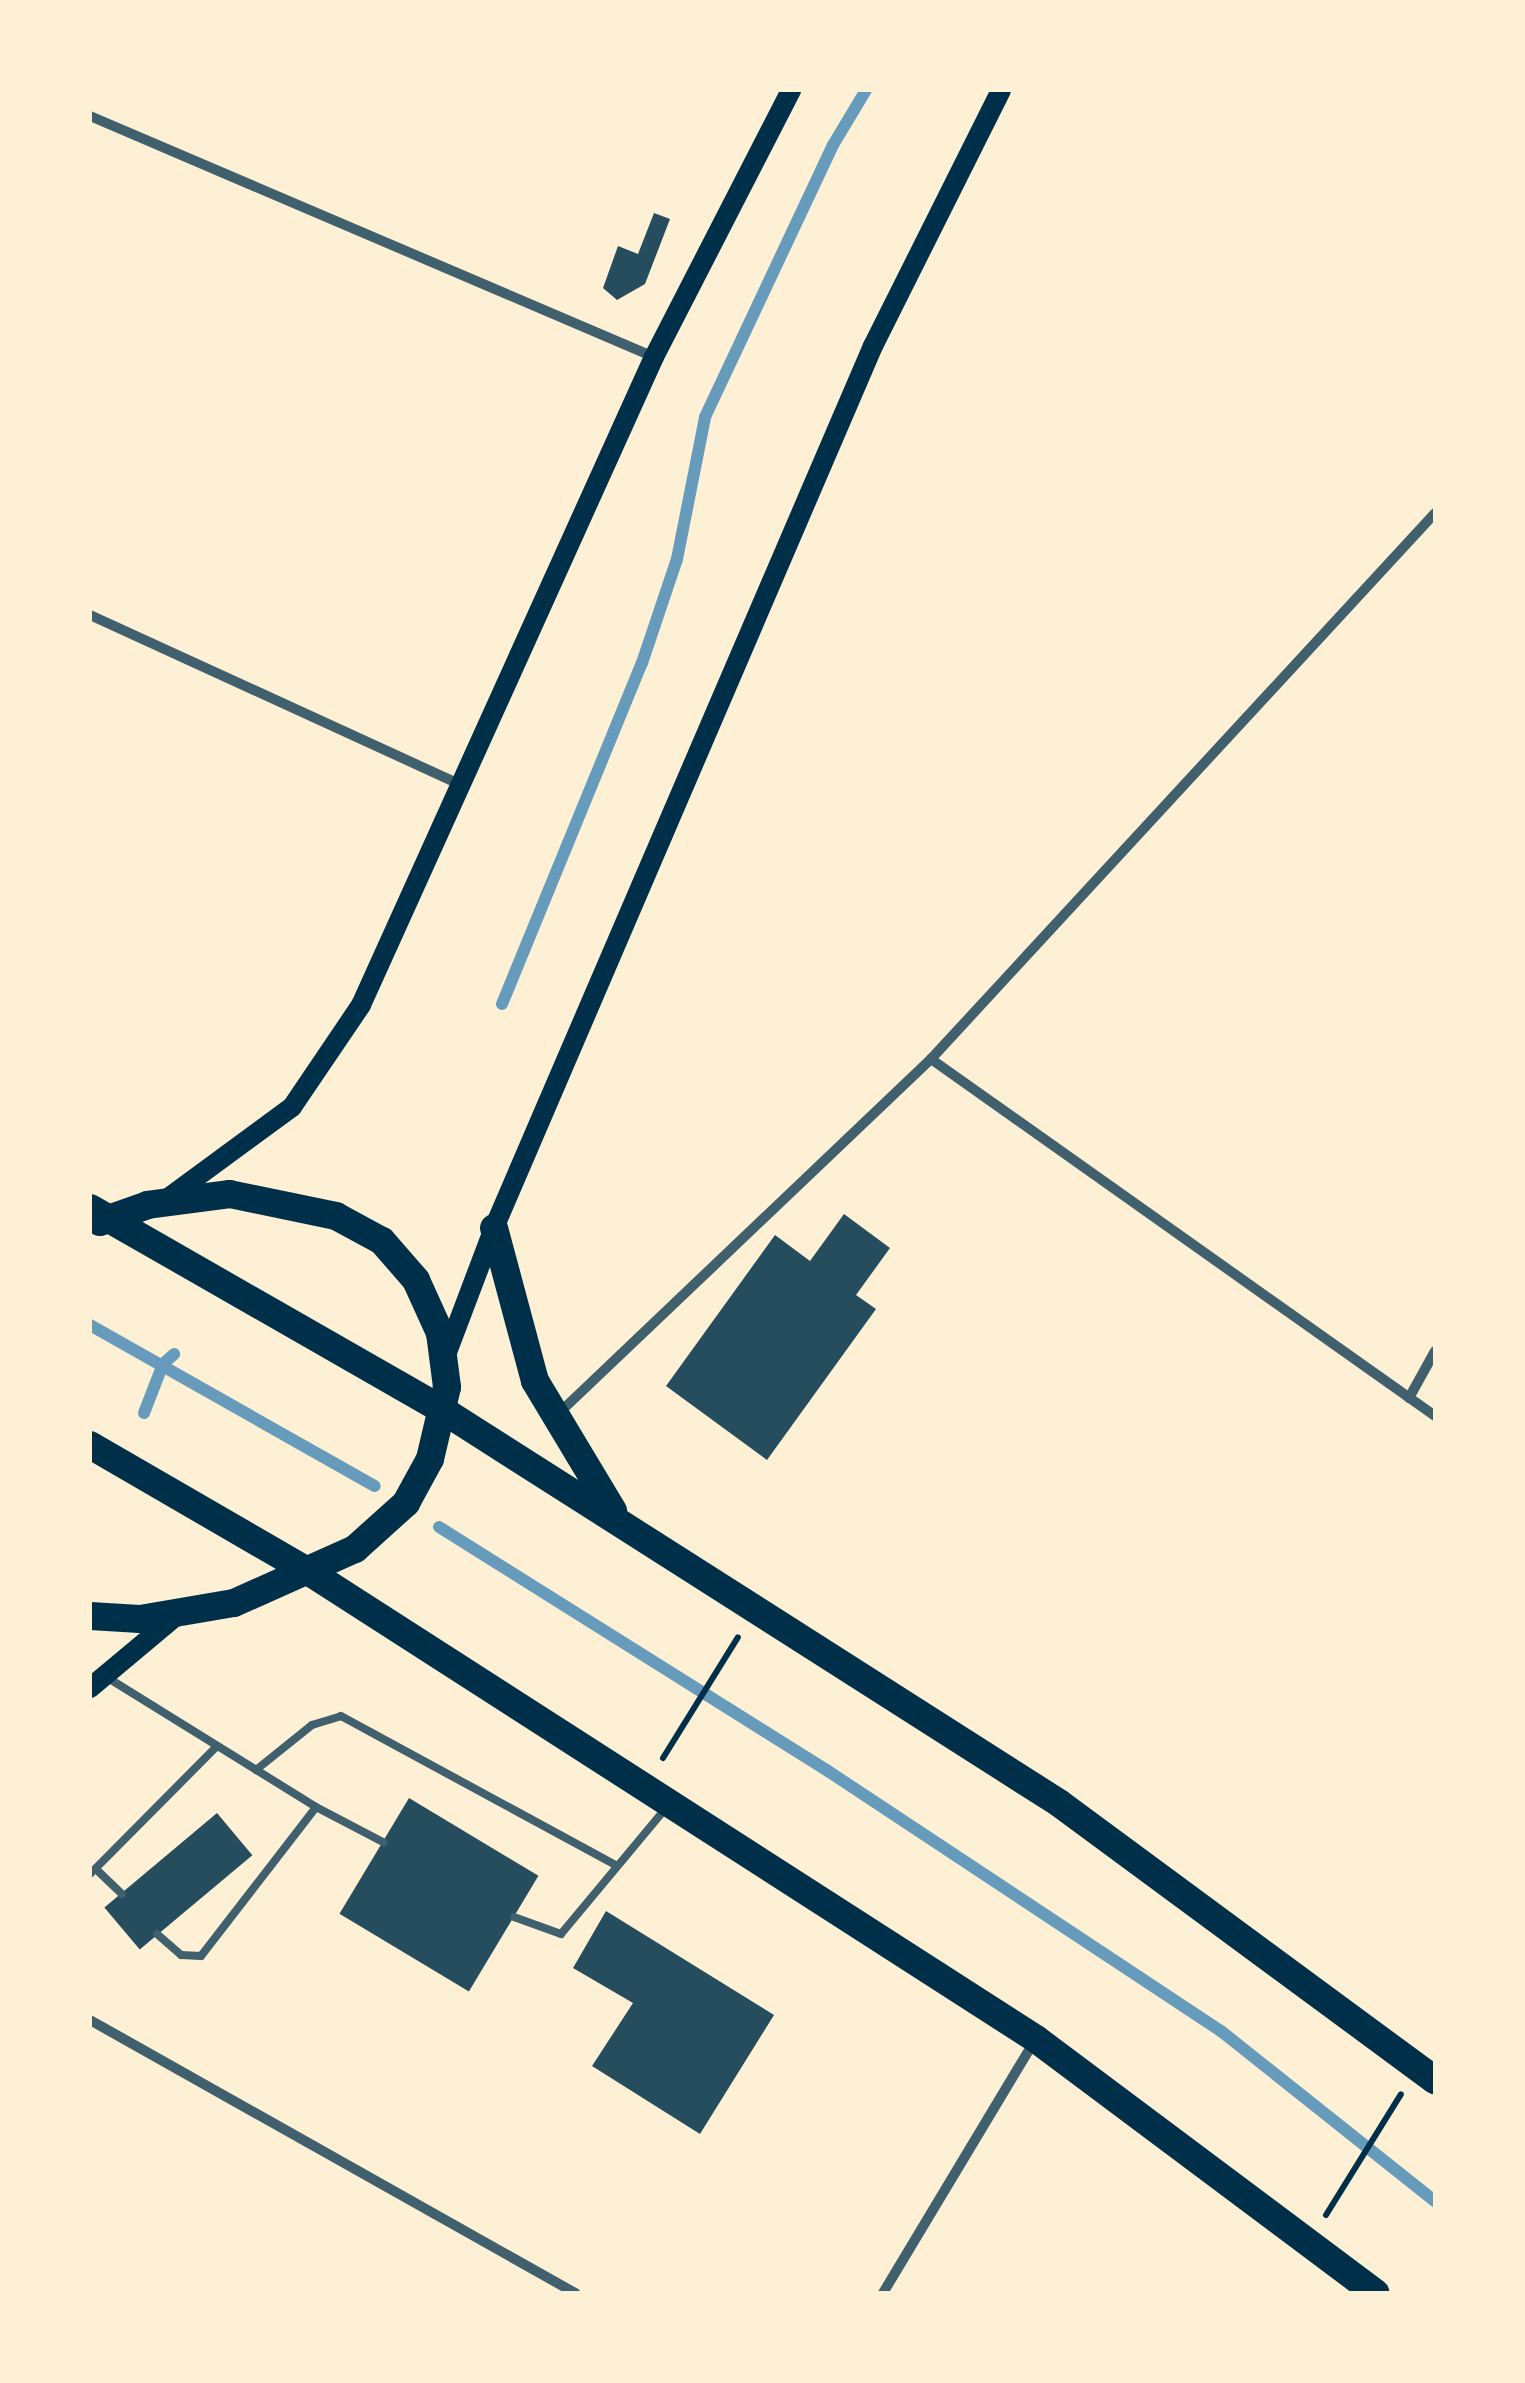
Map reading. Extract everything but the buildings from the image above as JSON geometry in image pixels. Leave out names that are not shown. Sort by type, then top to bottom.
[{"type":"highway","points":[[90,1616],[176,1616],[310,1573],[374,1536],[406,1504],[430,1459],[444,1411],[445,1357],[416,1280],[382,1241],[310,1207],[260,1198],[164,1202],[96,1218]]},
{"type":"highway","points":[[96,1218],[444,1411],[1059,1803],[1435,2080]]},
{"type":"highway","points":[[494,1228],[506,1294],[553,1418],[623,1524]]},
{"type":"highway","points":[[90,1445],[310,1573],[1036,2039],[1376,2293]]},
{"type":"main road","points":[[164,1202],[292,1107],[361,1005],[654,357],[791,90]]},
{"type":"main road","points":[[445,1357],[494,1228],[873,346],[1001,90]]},
{"type":"main road","points":[[97,1682],[176,1616]]},
{"type":"street","points":[[90,116],[654,357]]},
{"type":"street","points":[[553,1418],[931,1060],[1435,513]]},
{"type":"street","points":[[90,615],[461,785]]},
{"type":"street","points":[[931,1060],[982,1089],[1435,1416]]},
{"type":"street","points":[[1409,1398],[1435,1351]]},
{"type":"street","points":[[90,2020],[575,2293]]},
{"type":"street","points":[[883,2293],[1036,2039]]},
{"type":"lane","points":[[97,1682],[382,1842]]},
{"type":"lane","points":[[256,1770],[312,1725],[341,1716],[617,1866]]},
{"type":"lane","points":[[122,1894],[94,1873],[217,1746]]},
{"type":"lane","points":[[514,1917],[561,1934],[617,1866],[657,1796]]},
{"type":"lane","points":[[157,1934],[181,1955],[200,1956],[316,1807]]},
{"type":"path","points":[[657,1796],[690,1714],[714,1674]]},
{"type":"path","points":[[1310,2244],[1378,2127]]},
{"type":"waterway","points":[[502,1004],[642,663],[677,559],[705,417],[833,145],[866,90]]},
{"type":"waterway","points":[[90,1325],[375,1486]]},
{"type":"waterway","points":[[144,1413],[163,1364],[174,1354]]},
{"type":"waterway","points":[[439,1527],[828,1771],[1221,2031],[1435,2201]]}]
